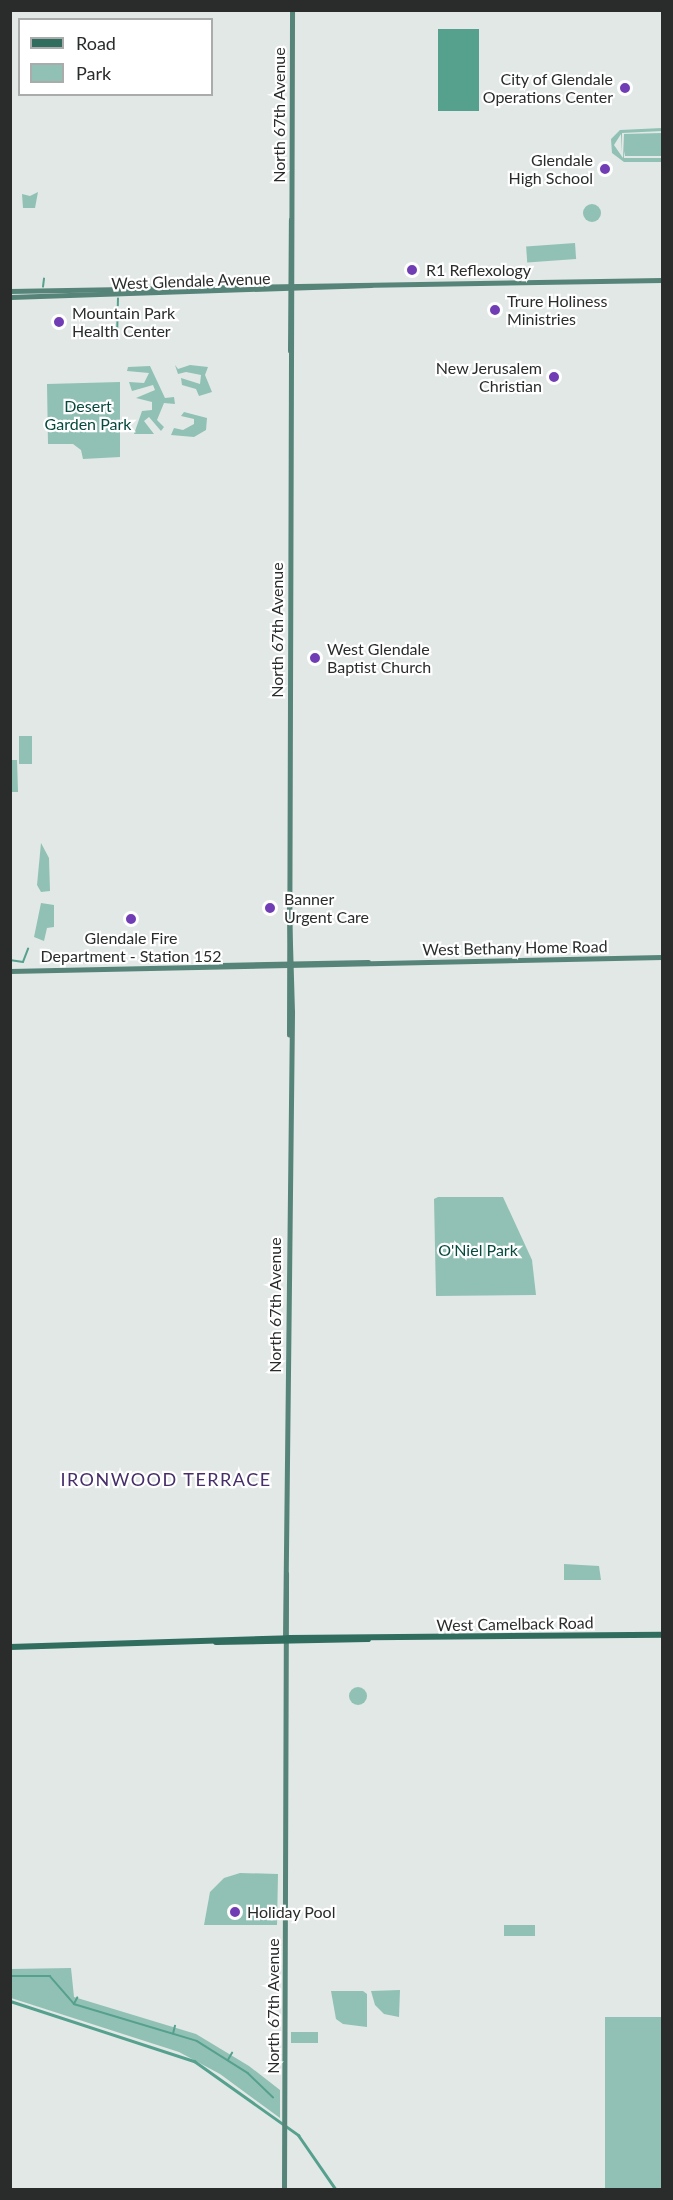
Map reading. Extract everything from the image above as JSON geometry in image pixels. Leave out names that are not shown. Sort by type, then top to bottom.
[{"type":"main road","name":"North 67th Avenue","points":[[284,2190],[292,10]]},
{"type":"main road","name":"West Glendale Avenue","points":[[10,291],[209,292],[290,287],[663,280]]},
{"type":"main road","name":"West Glendale Avenue","points":[[10,297],[226,285],[290,287]]},
{"type":"main road","points":[[209,292],[226,285]]},
{"type":"main road","name":"West Bethany Home Road","points":[[10,971],[290,963],[663,957]]},
{"type":"main road","name":"West Camelback Road","points":[[10,1647],[286,1639],[663,1635]]},
{"type":"green space","points":[[662,128],[662,131],[622,133],[622,153],[621,134],[614,145],[623,158],[624,134],[662,133],[662,156],[625,156],[624,151],[624,158],[662,158],[662,162],[624,162],[612,153],[611,139],[620,130]]},
{"type":"green space","points":[[38,192],[35,208],[23,208],[22,194],[30,196]]},
{"type":"green space","points":[[592,204],[598,207],[601,213],[598,219],[592,222],[586,219],[583,213],[586,207]]},
{"type":"green space","points":[[575,243],[576,259],[527,262],[526,246]]},
{"type":"green space","points":[[175,365],[178,369],[190,365],[208,367],[205,375],[212,392],[199,396],[196,389],[182,385],[181,378],[200,384],[201,375],[186,372],[178,374]]},
{"type":"green space","points":[[150,366],[165,398],[174,397],[175,404],[164,403],[157,420],[164,427],[161,431],[149,417],[144,421],[154,434],[134,434],[142,411],[152,410],[152,402],[136,398],[155,390],[153,385],[132,391],[129,382],[144,383],[149,373],[127,371],[128,367]]},
{"type":"green space","name":"Desert Garden Park","points":[[120,382],[120,457],[83,459],[81,450],[73,444],[48,444],[47,384]]},
{"type":"green space","points":[[184,412],[207,418],[206,430],[194,437],[171,435],[174,428],[183,430],[194,424],[194,419],[181,416]]},
{"type":"green space","points":[[19,736],[32,736],[32,764],[19,764]]},
{"type":"green space","points":[[11,760],[17,760],[18,792],[11,792]]},
{"type":"green space","points":[[41,843],[49,858],[50,891],[41,892],[37,885]]},
{"type":"green space","points":[[41,903],[54,905],[54,927],[47,928],[44,941],[34,937]]},
{"type":"green space","name":"O'Niel Park","points":[[438,1197],[503,1197],[532,1260],[536,1295],[436,1296],[434,1199]]},
{"type":"green space","points":[[564,1564],[599,1566],[601,1580],[564,1580]]},
{"type":"green space","points":[[358,1687],[364,1690],[367,1696],[364,1702],[358,1705],[352,1702],[349,1696],[352,1690]]},
{"type":"green space","points":[[240,1873],[278,1874],[277,1925],[204,1925],[210,1892],[224,1878]]},
{"type":"green space","points":[[504,1925],[535,1925],[535,1936],[504,1936]]},
{"type":"green space","points":[[71,1968],[74,1997],[196,2034],[249,2066],[280,2090],[280,2118],[220,2074],[179,2052],[11,1998],[11,1969]]},
{"type":"green space","points":[[400,1990],[399,2017],[384,2014],[375,2005],[371,1991]]},
{"type":"green space","points":[[331,1991],[363,1991],[367,1994],[367,2027],[343,2024],[336,2019]]},
{"type":"green space","points":[[605,2017],[662,2017],[662,2189],[605,2189]]},
{"type":"green space","points":[[291,2032],[318,2032],[318,2043],[291,2043]]},
{"type":"shaded area","points":[[438,29],[479,29],[479,111],[438,111]]},
{"type":"waterway","points":[[43,287],[44,279]]},
{"type":"waterway","points":[[117,339],[118,299]]},
{"type":"waterway","points":[[10,960],[23,962],[28,949]]},
{"type":"waterway","points":[[10,1976],[50,1976],[74,2004],[197,2041],[248,2073],[273,2097]]},
{"type":"waterway","points":[[74,2004],[77,1998]]},
{"type":"waterway","points":[[10,2001],[194,2061],[298,2135],[336,2190]]},
{"type":"waterway","points":[[173,2034],[175,2026]]},
{"type":"waterway","points":[[228,2060],[232,2053]]},
{"type":"place","name":"City of Glendale Operations Center","points":[[625,88]]},
{"type":"place","name":"Glendale High School","points":[[605,169]]},
{"type":"place","name":"R1 Reflexology","points":[[412,270]]},
{"type":"place","name":"Trure Holiness Ministries","points":[[495,310]]},
{"type":"place","name":"Mountain Park Health Center","points":[[59,322]]},
{"type":"place","name":"New Jerusalem Christian","points":[[554,377]]},
{"type":"place","name":"West Glendale Baptist Church","points":[[315,658]]},
{"type":"place","name":"Banner Urgent Care","points":[[270,908]]},
{"type":"place","name":"Glendale Fire Department - Station 152","points":[[131,919]]},
{"type":"place","name":"Holiday Pool","points":[[235,1912]]},
{"type":"district","name":"IRONWOOD TERRACE","points":[[166,1479]]}]
